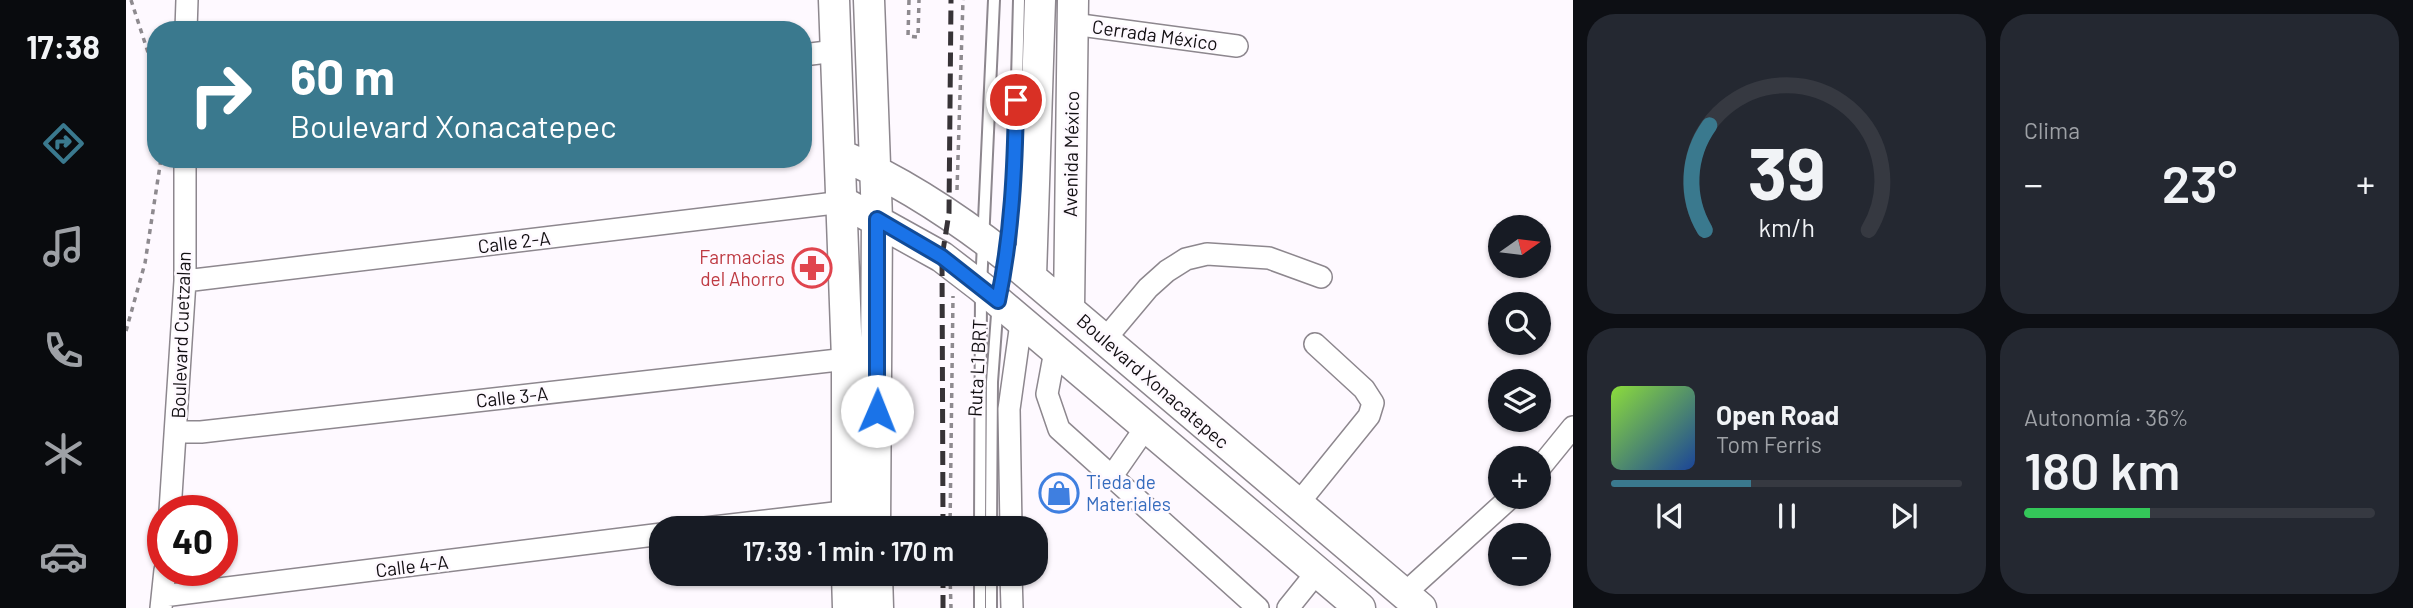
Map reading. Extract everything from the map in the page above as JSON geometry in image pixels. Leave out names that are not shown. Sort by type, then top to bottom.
[{"type":"main road","points":[[834,0],[847,359],[861,516]]},
{"type":"main road","points":[[861,516],[878,361],[877,219],[869,0]]},
{"type":"main road","name":"Avenida México","points":[[1031,276],[1040,0]]},
{"type":"main road","name":"Avenida México","points":[[1069,308],[1073,12]]},
{"type":"main road","name":"Boulevard Xonacatepec","points":[[841,155],[874,169],[949,213],[996,248],[1413,601]]},
{"type":"main road","name":"Boulevard Xonacatepec","points":[[843,202],[942,257],[990,294],[1360,608]]},
{"type":"main road","points":[[847,586],[848,608]]},
{"type":"main road","points":[[877,586],[878,608]]},
{"type":"street","points":[[186,21],[187,0]]},
{"type":"street","name":"Cerrada México","points":[[1073,12],[1237,46]]},
{"type":"street","points":[[812,54],[835,51]]},
{"type":"street","name":"Boulevard Cuetzalan","points":[[171,495],[185,281],[185,168]]},
{"type":"street","name":"Calle 2-A","points":[[185,281],[843,202]]},
{"type":"street","points":[[1105,338],[1148,288],[1167,271],[1186,260],[1207,254],[1269,258],[1321,277]]},
{"type":"street","points":[[1011,516],[1009,409],[1021,323]]},
{"type":"street","points":[[1297,505],[1369,416],[1373,403],[1364,389],[1315,344]]},
{"type":"street","points":[[1055,351],[1047,394],[1059,429],[1258,608]]},
{"type":"street","name":"Calle 3-A","points":[[177,432],[201,432],[847,359]]},
{"type":"street","points":[[1112,477],[1146,427]]},
{"type":"street","points":[[1551,454],[1573,427]]},
{"type":"street","points":[[1413,601],[1500,509]]},
{"type":"street","name":"Calle 4-A","points":[[162,602],[649,536]]},
{"type":"street","points":[[1288,608],[1317,572]]},
{"type":"street","points":[[1012,586],[1012,608]]},
{"type":"lane","name":"Ruta L1 BRT","points":[[992,516],[990,294],[996,248],[994,0]]},
{"type":"lane","name":"Ruta L1 BRT","points":[[981,516],[990,294],[996,248],[1014,200],[1019,0]]},
{"type":"lane","points":[[980,586],[980,608]]},
{"type":"lane","points":[[991,586],[991,608]]},
{"type":"path","points":[[131,0],[147,49]]},
{"type":"path","points":[[909,0],[908,36],[918,37],[919,0]]},
{"type":"path","points":[[126,331],[145,263],[160,168]]},
{"type":"path","points":[[950,586],[951,608]]},
{"type":"railway","points":[[943,516],[942,257],[949,213],[951,0]]},
{"type":"railway","points":[[943,586],[943,608]]},
{"type":"place","name":"Farmacias del Ahorro","points":[[812,268]]},
{"type":"place","name":"Tieda de Materiales","points":[[1059,493]]},
{"type":"route","points":[[877,411],[877,219],[942,257],[998,301],[1014,200],[1016,100]]}]
